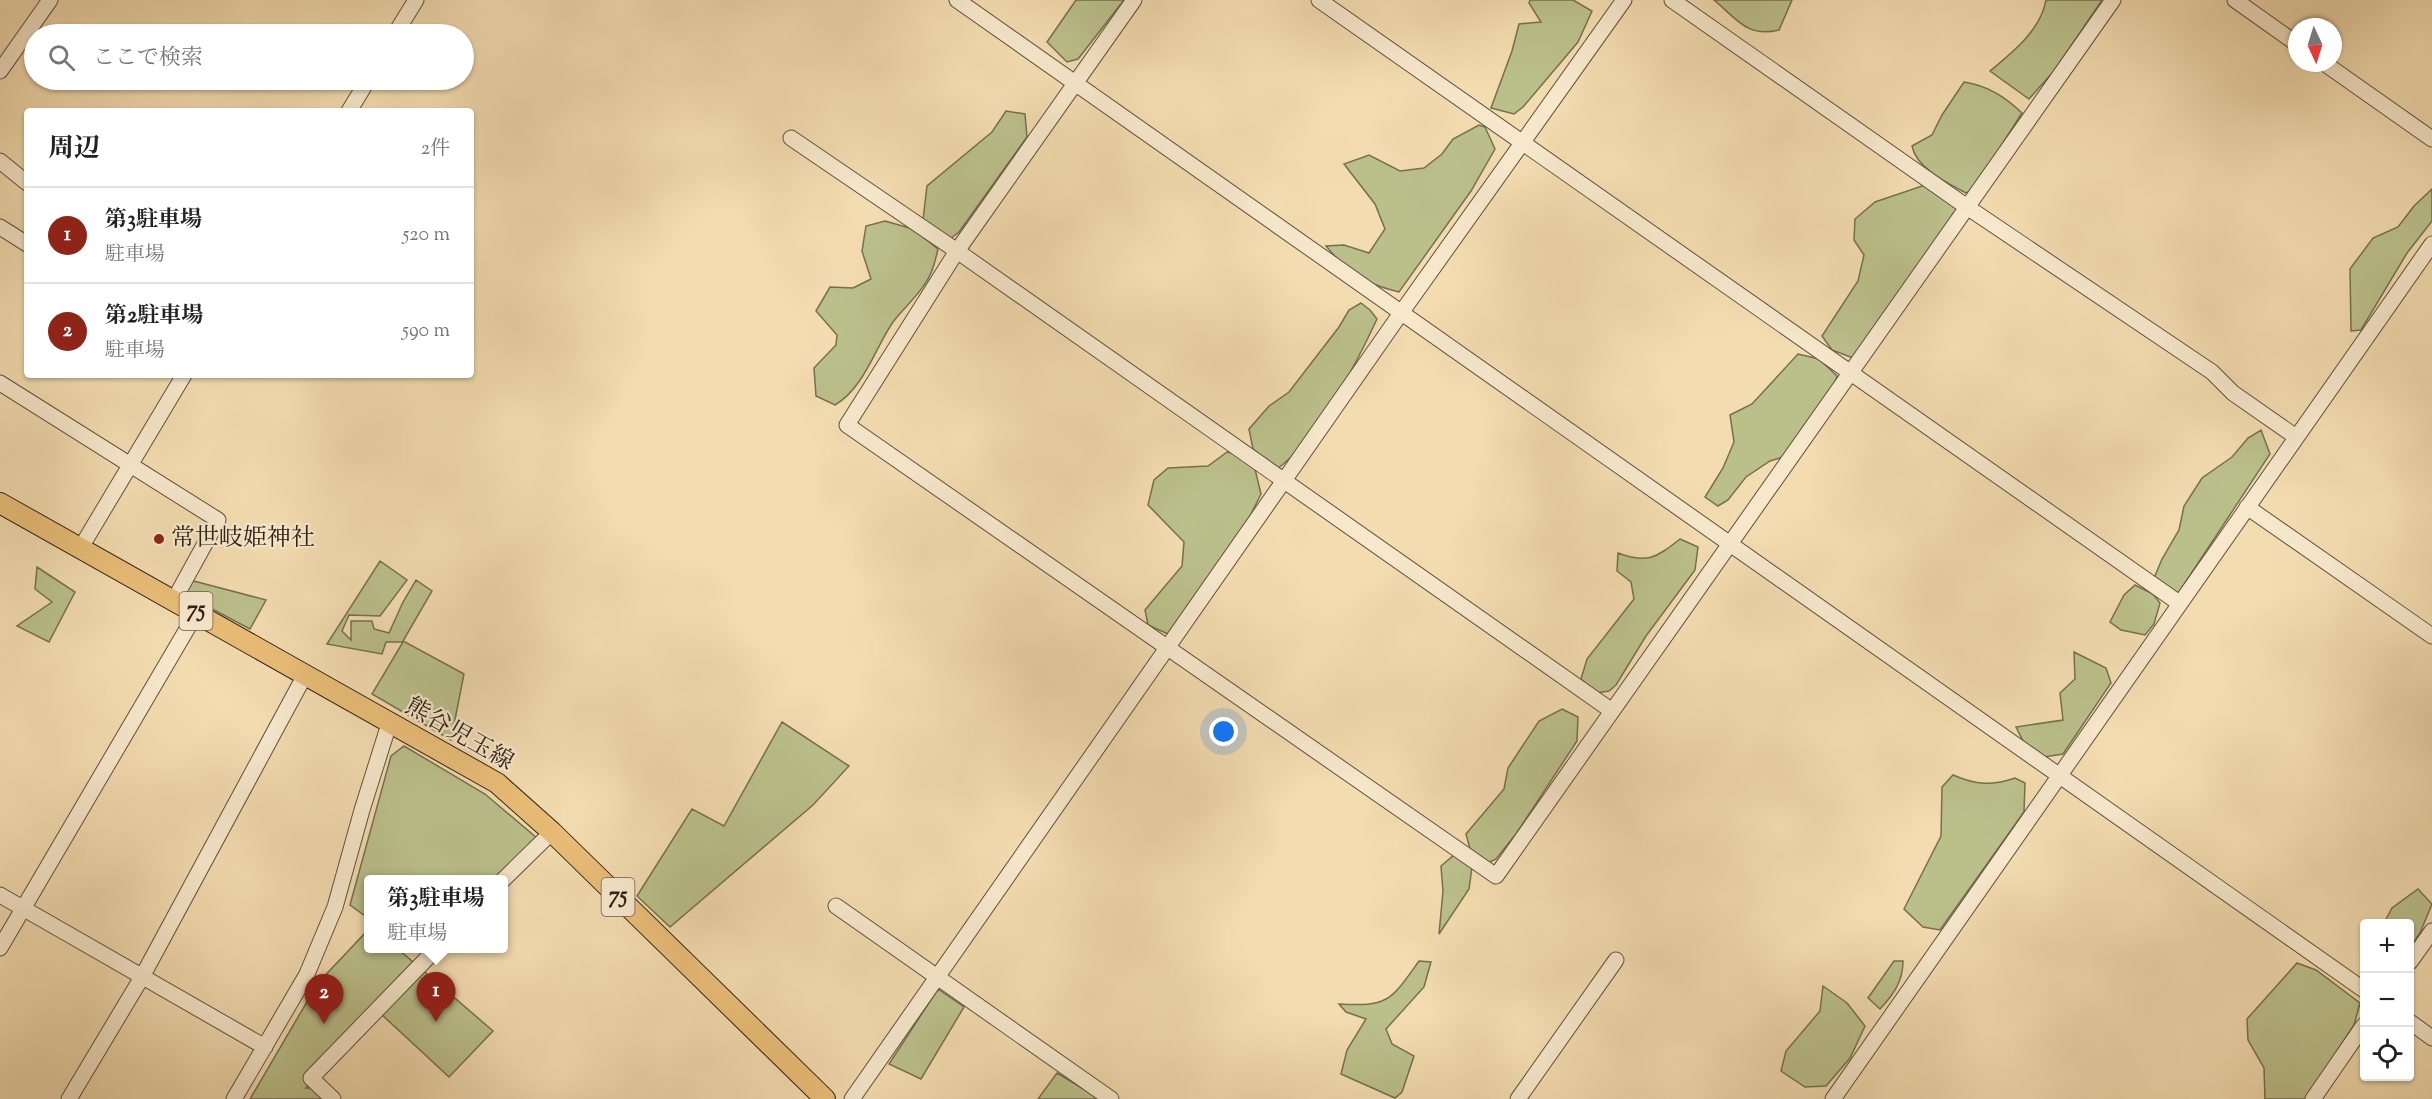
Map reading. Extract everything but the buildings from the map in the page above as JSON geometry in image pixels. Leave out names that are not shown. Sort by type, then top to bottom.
[{"type":"main road","name":"熊谷児玉線","points":[[0,503],[497,783],[552,832],[825,1099]]},
{"type":"street","points":[[33,24],[50,0]]},
{"type":"street","points":[[401,24],[416,0]]},
{"type":"street","points":[[957,0],[2360,987]]},
{"type":"street","points":[[1134,0],[957,251],[847,425],[1496,876],[2113,0]]},
{"type":"street","points":[[1319,0],[2179,603]]},
{"type":"street","points":[[852,1099],[1401,313],[1624,0]]},
{"type":"street","points":[[1672,0],[1967,207],[2212,372],[2233,393],[2296,436]]},
{"type":"street","points":[[2235,0],[2288,38]]},
{"type":"street","points":[[0,71],[24,37]]},
{"type":"street","points":[[2337,72],[2432,139]]},
{"type":"street","points":[[351,108],[362,90]]},
{"type":"street","points":[[791,138],[957,251],[1612,711]]},
{"type":"street","points":[[0,161],[24,181]]},
{"type":"street","points":[[0,227],[24,242]]},
{"type":"street","points":[[1833,1099],[2432,244]]},
{"type":"street","points":[[80,549],[182,378]]},
{"type":"street","points":[[0,382],[218,520],[174,600]]},
{"type":"street","points":[[2247,507],[2432,636]]},
{"type":"street","points":[[0,948],[197,612]]},
{"type":"street","points":[[69,1099],[142,977],[305,675]]},
{"type":"street","points":[[234,1099],[307,974],[335,907],[389,724]]},
{"type":"street","points":[[507,875],[552,832]]},
{"type":"street","points":[[0,895],[265,1047]]},
{"type":"street","points":[[836,906],[1111,1099]]},
{"type":"street","points":[[2414,955],[2432,931]]},
{"type":"street","points":[[333,1099],[311,1078],[431,953]]},
{"type":"street","points":[[1518,1099],[1616,960]]},
{"type":"street","points":[[2414,1025],[2432,1038]]},
{"type":"street","points":[[2313,1099],[2363,1027]]},
{"type":"green space","points":[[1076,0],[1124,0],[1078,59],[1067,62],[1047,42]]},
{"type":"green space","points":[[1530,0],[1573,0],[1592,11],[1578,42],[1523,107],[1514,114],[1491,108],[1512,51],[1519,24],[1541,22],[1529,3]]},
{"type":"green space","points":[[1714,0],[1792,0],[1779,30],[1768,32],[1750,29],[1743,25]]},
{"type":"green space","points":[[2046,0],[2102,0],[2054,71],[2029,99],[1990,71],[2016,49],[2032,31]]},
{"type":"green space","points":[[1964,82],[1981,86],[1995,93],[2022,113],[1973,190],[1966,193],[1926,168],[1919,161],[1912,146],[1932,135]]},
{"type":"green space","points":[[1006,111],[1025,114],[1027,137],[959,232],[950,239],[923,220],[927,186],[992,132]]},
{"type":"green space","points":[[1479,125],[1485,127],[1495,149],[1471,191],[1399,292],[1366,281],[1342,264],[1326,246],[1344,245],[1369,253],[1385,229],[1375,204],[1344,164],[1369,155],[1400,171],[1424,168],[1442,154],[1453,139]]},
{"type":"green space","points":[[1925,185],[1963,208],[1853,358],[1832,350],[1822,336],[1858,281],[1864,255],[1854,240],[1855,219],[1875,202]]},
{"type":"green space","points":[[2432,189],[2432,221],[2407,253],[2361,330],[2351,331],[2350,269],[2373,238],[2398,227],[2414,206]]},
{"type":"green space","points":[[885,221],[913,229],[938,249],[935,262],[927,282],[893,322],[854,389],[835,405],[816,396],[814,368],[836,345],[837,335],[816,311],[830,287],[853,288],[871,279],[862,251],[866,226]]},
{"type":"green space","points":[[1361,303],[1377,319],[1358,357],[1321,421],[1307,440],[1277,469],[1253,449],[1249,429],[1269,406],[1289,392],[1339,327],[1349,310]]},
{"type":"green space","points":[[1798,354],[1819,359],[1837,376],[1830,398],[1787,456],[1770,461],[1746,477],[1728,500],[1718,506],[1705,497],[1723,468],[1734,442],[1730,415],[1752,404]]},
{"type":"green space","points":[[2261,430],[2270,454],[2177,595],[2152,583],[2162,559],[2179,530],[2184,506],[2202,478],[2232,457],[2248,438]]},
{"type":"green space","points":[[1227,452],[1244,456],[1254,465],[1261,494],[1246,524],[1168,634],[1148,625],[1145,610],[1182,566],[1184,542],[1148,505],[1154,480],[1168,468],[1208,466]]},
{"type":"green space","points":[[1680,539],[1698,547],[1695,570],[1646,636],[1616,685],[1609,691],[1596,693],[1581,679],[1587,659],[1634,599],[1631,582],[1617,571],[1618,553],[1637,558],[1651,557]]},
{"type":"green space","points":[[380,561],[407,580],[380,616],[349,615],[342,631],[351,640],[351,621],[372,621],[374,629],[389,633],[416,580],[432,591],[403,641],[464,674],[451,740],[372,694],[403,642],[386,642],[382,654],[327,644]]},
{"type":"green space","points":[[37,567],[75,592],[49,642],[17,626],[52,602],[35,589]]},
{"type":"green space","points":[[190,580],[266,600],[250,629],[182,593]]},
{"type":"green space","points":[[2135,585],[2153,594],[2160,603],[2154,624],[2145,635],[2121,630],[2110,622],[2124,595]]},
{"type":"green space","points":[[2074,652],[2106,668],[2111,683],[2063,754],[2044,757],[2023,741],[2016,727],[2063,720],[2060,693],[2075,679]]},
{"type":"green space","points":[[1562,709],[1578,717],[1577,741],[1516,834],[1496,859],[1486,864],[1470,849],[1466,834],[1504,789],[1508,768],[1539,721]]},
{"type":"green space","points":[[782,722],[849,766],[813,805],[670,927],[637,896],[692,809],[724,826]]},
{"type":"green space","points":[[404,746],[485,794],[537,838],[499,875],[364,875],[364,915],[350,905],[391,756]]},
{"type":"green space","points":[[1953,775],[1977,782],[1991,783],[2015,778],[2025,783],[2024,812],[1940,930],[1923,927],[1904,909],[1941,836],[1942,787]]},
{"type":"green space","points":[[1454,855],[1472,867],[1469,889],[1439,934],[1443,891],[1441,866]]},
{"type":"green space","points":[[2418,889],[2432,904],[2414,942],[2414,919],[2386,919],[2392,908]]},
{"type":"green space","points":[[364,934],[364,953],[403,953],[493,1031],[449,1077],[380,1013],[306,1088],[312,1088],[324,1099],[250,1099],[318,983]]},
{"type":"green space","points":[[1419,961],[1431,962],[1424,987],[1386,1029],[1392,1044],[1414,1056],[1402,1092],[1395,1098],[1341,1074],[1347,1050],[1366,1019],[1346,1012],[1339,1004],[1369,1004],[1387,998],[1402,985]]},
{"type":"green space","points":[[1894,961],[1903,961],[1901,975],[1893,992],[1880,1009],[1868,998]]},
{"type":"green space","points":[[2297,963],[2316,970],[2360,1003],[2354,1025],[2306,1099],[2265,1099],[2264,1068],[2248,1040],[2247,1019]]},
{"type":"green space","points":[[1823,986],[1847,1003],[1865,1026],[1850,1058],[1826,1086],[1805,1087],[1781,1071],[1786,1051],[1820,1011]]},
{"type":"green space","points":[[938,989],[964,1007],[921,1079],[889,1064]]},
{"type":"green space","points":[[1057,1073],[1100,1099],[1038,1099]]},
{"type":"place","name":"常世岐姫神社","points":[[159,539]]},
{"type":"place","name":"第3駐車場","points":[[436,1022]]},
{"type":"place","name":"第2駐車場","points":[[324,1024]]}]
